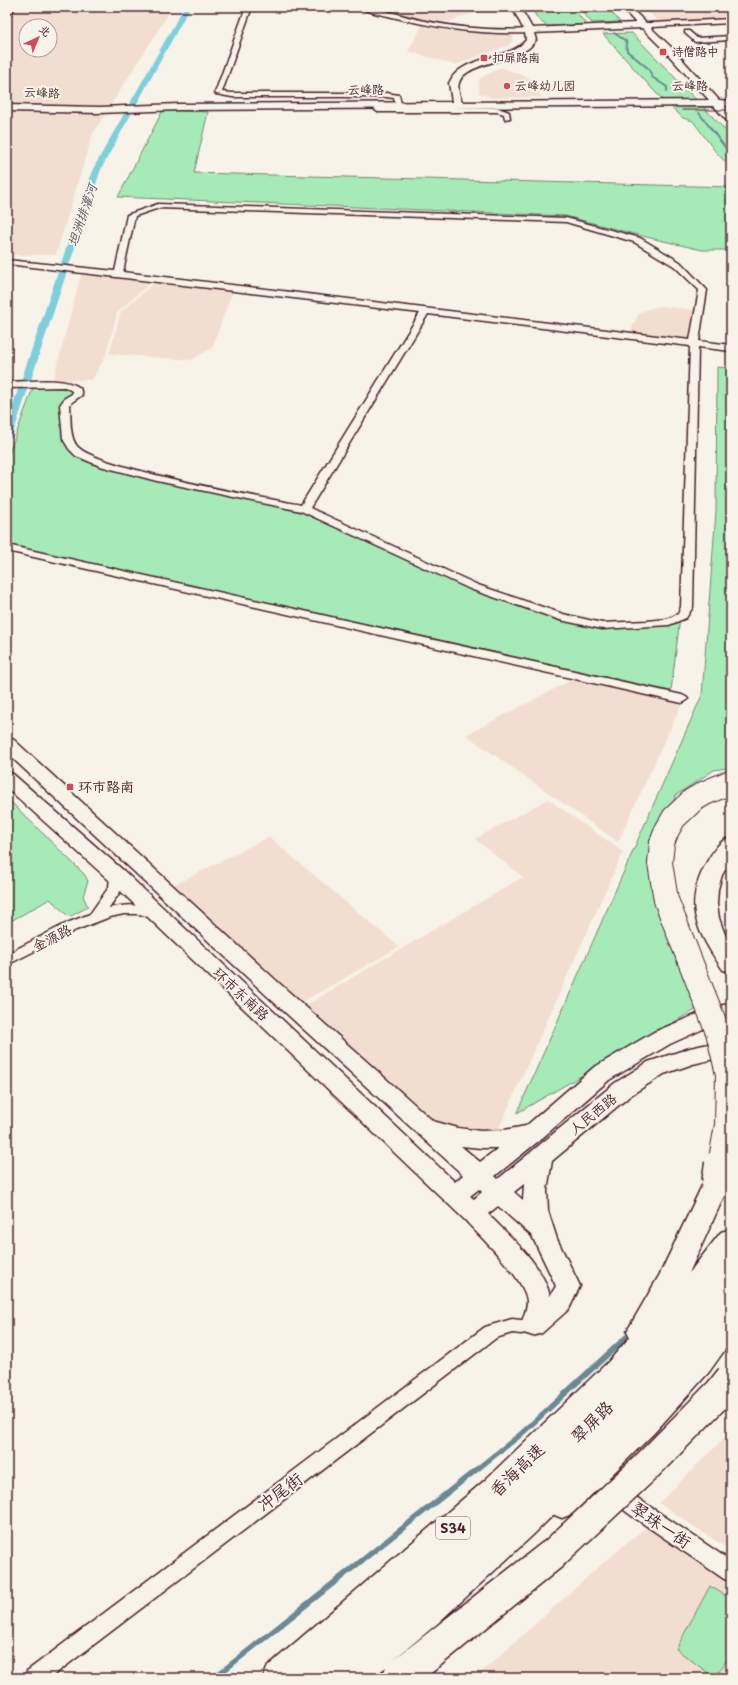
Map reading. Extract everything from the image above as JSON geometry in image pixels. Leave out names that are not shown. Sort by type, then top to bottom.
[{"type":"highway","points":[[619,1370],[671,1281],[717,1183],[727,1125],[728,1074],[718,1032],[666,900],[660,858],[664,835],[675,816],[691,801],[731,782]]},
{"type":"highway","points":[[731,844],[711,872],[706,892],[705,907],[708,924],[719,947],[731,964]]},
{"type":"highway","name":"香海高速","points":[[280,1678],[495,1491],[619,1370],[704,1276],[731,1240]]},
{"type":"highway","points":[[346,1678],[426,1611],[522,1524],[644,1403],[703,1336],[731,1297]]},
{"type":"highway","points":[[398,1678],[424,1659],[553,1554],[645,1468],[720,1392],[731,1378]]},
{"type":"street","points":[[7,14],[11,7]]},
{"type":"street","points":[[249,7],[218,92],[232,96],[392,95],[398,97],[396,107]]},
{"type":"street","points":[[362,7],[415,22],[455,29],[489,32],[731,22]]},
{"type":"street","points":[[457,103],[454,84],[460,74],[472,67],[524,47],[531,39],[529,31],[517,13],[516,7]]},
{"type":"street","points":[[625,7],[648,25],[725,100],[730,118]]},
{"type":"street","points":[[634,7],[648,25]]},
{"type":"street","points":[[687,32],[695,40],[731,38]]},
{"type":"street","points":[[669,100],[692,96],[709,85]]},
{"type":"street","name":"云峰路","points":[[167,106],[396,107],[457,103],[683,104],[725,100]]},
{"type":"street","name":"云峰路","points":[[7,108],[98,109],[167,106],[378,106],[457,103],[725,100]]},
{"type":"street","points":[[683,104],[715,109],[730,118]]},
{"type":"street","name":"云峰路","points":[[7,105],[98,109]]},
{"type":"street","points":[[378,106],[378,110],[396,107],[493,110],[507,113],[507,117]]},
{"type":"street","points":[[8,384],[65,384],[72,386],[77,390],[77,395],[68,400],[65,405],[68,439],[72,447],[79,454],[103,464],[157,478],[304,509],[474,587],[560,617],[602,626],[669,622],[682,616],[687,607],[694,343],[703,290],[677,264],[637,240],[566,220],[158,206],[130,215],[119,274]]},
{"type":"street","points":[[7,262],[37,264],[731,348]]},
{"type":"street","points":[[304,509],[425,311]]},
{"type":"street","points":[[7,548],[682,699]]},
{"type":"street","name":"环市东南路","points":[[7,743],[180,905],[425,1128],[541,1230]]},
{"type":"street","name":"环市东南路","points":[[7,778],[118,876],[156,914],[473,1213],[524,1270],[534,1284],[539,1301],[533,1325]]},
{"type":"street","points":[[96,915],[116,888],[118,876]]},
{"type":"street","points":[[96,915],[138,909],[156,914]]},
{"type":"street","name":"金源路","points":[[7,960],[96,915]]},
{"type":"street","name":"人民西路","points":[[454,1196],[533,1133],[601,1074],[662,1038],[725,1012]]},
{"type":"street","name":"人民西路","points":[[473,1213],[623,1089],[656,1068],[690,1056],[731,1046]]},
{"type":"street","points":[[425,1128],[454,1137],[484,1140],[509,1138],[533,1133]]},
{"type":"street","points":[[533,1325],[560,1302],[568,1286],[541,1230],[536,1212],[536,1176],[542,1156]]},
{"type":"street","name":"翠屏路","points":[[314,1678],[459,1551],[558,1457],[634,1380],[706,1301],[731,1264]]},
{"type":"street","points":[[363,1678],[493,1571],[645,1425],[700,1364],[731,1321]]},
{"type":"street","name":"冲尾街","points":[[34,1678],[491,1332],[512,1326],[521,1327],[533,1325]]},
{"type":"street","name":"翠珠一街","points":[[592,1476],[639,1510],[731,1572]]},
{"type":"shaded area","points":[[11,7],[173,7],[93,133],[56,255],[7,255],[7,14]]},
{"type":"shaded area","points":[[372,7],[502,7],[498,12],[473,13],[439,25]]},
{"type":"shaded area","points":[[645,7],[731,7],[731,19],[658,22]]},
{"type":"shaded area","points":[[422,26],[461,31],[513,33],[514,36],[512,41],[507,46],[455,65],[408,51]]},
{"type":"shaded area","name":"云峰幼儿园","points":[[501,67],[530,78],[542,97],[492,98],[479,93],[479,79]]},
{"type":"shaded area","points":[[96,274],[153,280],[117,313],[106,355],[92,380],[53,380],[81,275]]},
{"type":"shaded area","points":[[156,281],[233,290],[212,348],[191,360],[109,354],[121,312]]},
{"type":"shaded area","points":[[661,306],[696,310],[693,342],[629,334],[639,313],[647,309]]},
{"type":"shaded area","points":[[575,678],[676,702],[681,706],[618,842],[466,735]]},
{"type":"shaded area","points":[[548,799],[623,852],[495,1137],[435,1132],[301,1008],[523,877],[475,839]]},
{"type":"shaded area","points":[[269,837],[399,947],[297,1005],[170,887]]},
{"type":"shaded area","points":[[731,1431],[731,1551],[659,1503]]},
{"type":"shaded area","points":[[646,1527],[731,1584],[731,1678],[475,1678],[604,1562]]},
{"type":"green space","points":[[532,7],[572,7],[586,24],[549,26],[538,19]]},
{"type":"green space","points":[[578,7],[607,7],[620,22],[592,23]]},
{"type":"green space","points":[[632,33],[731,136],[731,168],[715,151],[693,121],[683,118],[656,93],[603,34]]},
{"type":"green space","points":[[163,110],[208,112],[194,173],[731,187],[731,250],[702,250],[566,216],[118,197]]},
{"type":"green space","points":[[717,367],[731,368],[731,767],[714,770],[676,795],[655,844],[702,1006],[517,1113],[702,695],[716,511]]},
{"type":"green space","points":[[33,388],[62,388],[71,391],[72,394],[65,400],[64,430],[67,444],[76,456],[99,466],[301,512],[470,589],[558,620],[602,629],[671,625],[680,618],[671,691],[7,545],[7,459]]},
{"type":"green space","points":[[7,798],[84,874],[88,881],[83,896],[88,907],[69,917],[50,899],[7,924]]},
{"type":"green space","points":[[710,1586],[731,1599],[731,1653],[715,1678],[676,1649]]},
{"type":"waterway","name":"坦洲排灌河","points":[[7,437],[97,169],[187,7]]},
{"type":"waterway","points":[[614,33],[626,41],[627,51],[649,69],[652,77],[667,87],[667,91]]},
{"type":"waterway","points":[[699,113],[731,155]]},
{"type":"waterway","points":[[214,1678],[520,1435],[633,1331]]},
{"type":"tram line","points":[[682,110],[731,110]]},
{"type":"place","name":"诗僧路中","points":[[663,52]]},
{"type":"place","name":"扣扉路南","points":[[484,58]]},
{"type":"place","name":"云峰幼儿园","points":[[507,86]]},
{"type":"place","name":"环市路南","points":[[70,787]]}]
